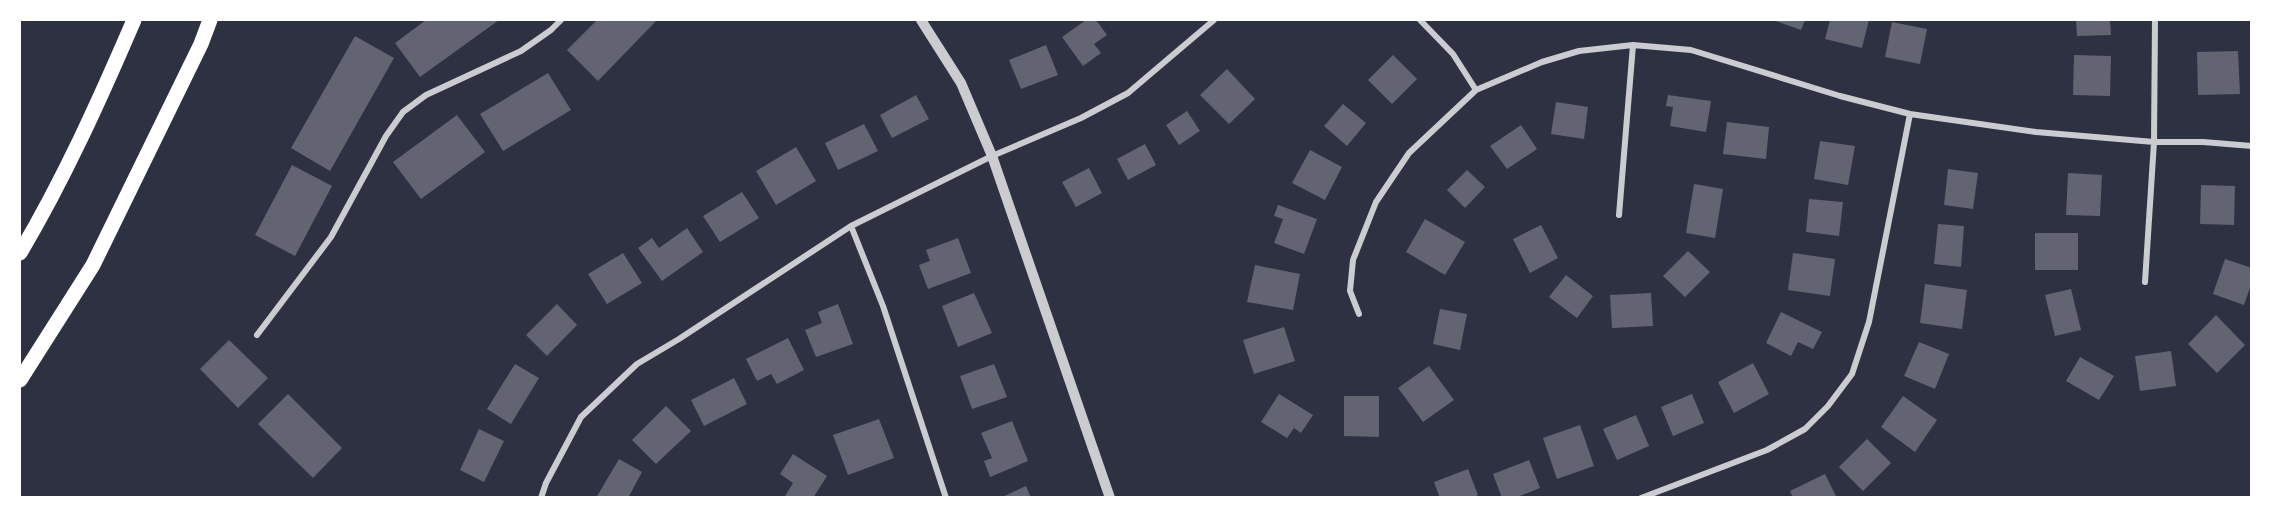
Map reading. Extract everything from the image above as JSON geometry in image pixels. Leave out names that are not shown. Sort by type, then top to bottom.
[{"type":"highway","points":[[20,253],[36,226],[107,82],[134,20]]},
{"type":"highway","points":[[20,380],[93,265],[201,44],[210,20]]},
{"type":"street","points":[[257,335],[331,237],[386,135],[403,112],[426,95],[521,51],[561,20]]},
{"type":"street","points":[[921,20],[961,84],[992,156],[1110,498]]},
{"type":"street","points":[[541,498],[546,483],[581,417],[637,364],[851,226],[992,156],[1081,118],[1128,93],[1214,20]]},
{"type":"street","points":[[1420,20],[1453,54],[1476,90]]},
{"type":"street","points":[[2145,282],[2154,142],[2155,20]]},
{"type":"street","points":[[1619,215],[1633,45]]},
{"type":"street","points":[[1359,314],[1350,291],[1353,260],[1376,202],[1409,153],[1476,90],[1542,62],[1579,51],[1633,45],[1691,50],[1840,96],[1910,114],[2036,132],[2154,142],[2203,142],[2252,146]]},
{"type":"street","points":[[1641,498],[1767,450],[1805,429],[1828,406],[1852,374],[1869,322],[1910,114]]},
{"type":"street","points":[[851,226],[883,306],[946,498]]},
{"type":"building","points":[[426,20],[499,20],[420,77],[395,43]]},
{"type":"building","points":[[597,20],[657,20],[598,81],[567,50]]},
{"type":"building","points":[[1086,20],[1096,20],[1107,35],[1094,44],[1101,53],[1083,66],[1062,37]]},
{"type":"building","points":[[1773,20],[1805,20],[1801,30]]},
{"type":"building","points":[[1830,20],[1869,20],[1862,48],[1825,39]]},
{"type":"building","points":[[2076,20],[2110,20],[2111,35],[2077,36]]},
{"type":"building","points":[[1892,22],[1927,29],[1920,64],[1885,57]]},
{"type":"building","points":[[355,36],[394,58],[330,171],[291,148]]},
{"type":"building","points":[[1046,45],[1058,75],[1021,89],[1009,60]]},
{"type":"building","points":[[2238,51],[2240,94],[2198,95],[2197,52]]},
{"type":"building","points":[[1393,55],[1417,79],[1392,104],[1368,80]]},
{"type":"building","points":[[2074,55],[2111,56],[2110,96],[2073,95]]},
{"type":"building","points":[[1227,69],[1255,99],[1229,124],[1200,95]]},
{"type":"building","points":[[548,73],[571,110],[503,151],[480,114]]},
{"type":"building","points":[[916,95],[929,119],[892,138],[880,115]]},
{"type":"building","points":[[1668,95],[1711,101],[1706,132],[1670,126],[1673,107],[1666,106]]},
{"type":"building","points":[[1556,102],[1588,107],[1584,139],[1551,134]]},
{"type":"building","points":[[1343,104],[1366,123],[1347,146],[1324,126]]},
{"type":"building","points":[[1187,111],[1200,131],[1179,145],[1166,125]]},
{"type":"building","points":[[457,115],[485,152],[421,199],[393,162]]},
{"type":"building","points":[[1727,122],[1769,127],[1766,159],[1723,154]]},
{"type":"building","points":[[864,124],[878,151],[838,170],[825,143]]},
{"type":"building","points":[[1521,125],[1537,149],[1507,169],[1490,146]]},
{"type":"building","points":[[1820,141],[1855,146],[1848,185],[1814,179]]},
{"type":"building","points":[[1145,144],[1156,165],[1128,180],[1117,159]]},
{"type":"building","points":[[796,147],[816,181],[776,205],[756,171]]},
{"type":"building","points":[[1310,150],[1342,167],[1325,200],[1292,183]]},
{"type":"building","points":[[292,165],[332,186],[295,256],[255,235]]},
{"type":"building","points":[[1089,168],[1102,193],[1076,207],[1062,182]]},
{"type":"building","points":[[1948,169],[1978,173],[1973,209],[1944,205]]},
{"type":"building","points":[[1467,170],[1485,187],[1465,208],[1447,190]]},
{"type":"building","points":[[2068,173],[2102,175],[2100,216],[2066,215]]},
{"type":"building","points":[[1694,184],[1723,189],[1715,238],[1686,233]]},
{"type":"building","points":[[2201,185],[2235,186],[2234,225],[2200,224]]},
{"type":"building","points":[[742,192],[759,218],[720,242],[703,216]]},
{"type":"building","points":[[1809,199],[1843,202],[1839,236],[1806,232]]},
{"type":"building","points":[[1278,205],[1317,219],[1304,254],[1274,243],[1283,219],[1274,216]]},
{"type":"building","points":[[1425,219],[1465,242],[1445,275],[1406,252]]},
{"type":"building","points":[[1938,224],[1964,226],[1961,267],[1934,264]]},
{"type":"building","points":[[1541,225],[1558,258],[1530,273],[1513,239]]},
{"type":"building","points":[[687,228],[703,252],[662,281],[638,248],[652,238],[659,248]]},
{"type":"building","points":[[2035,233],[2078,233],[2078,270],[2035,270]]},
{"type":"building","points":[[958,238],[971,273],[928,289],[919,265],[930,261],[926,250]]},
{"type":"building","points":[[1688,251],[1710,272],[1685,297],[1663,276]]},
{"type":"building","points":[[623,253],[642,283],[607,304],[588,274]]},
{"type":"building","points":[[1793,253],[1835,259],[1830,296],[1788,290]]},
{"type":"building","points":[[2225,259],[2252,268],[2252,282],[2244,305],[2213,294]]},
{"type":"building","points":[[1255,265],[1300,274],[1293,310],[1247,302]]},
{"type":"building","points":[[1566,275],[1593,296],[1577,318],[1549,297]]},
{"type":"building","points":[[1925,284],[1967,290],[1962,329],[1920,323]]},
{"type":"building","points":[[2071,289],[2081,330],[2055,336],[2045,295]]},
{"type":"building","points":[[974,293],[992,333],[958,347],[942,306]]},
{"type":"building","points":[[1651,293],[1653,326],[1612,328],[1610,295]]},
{"type":"building","points":[[557,304],[577,325],[547,356],[526,335]]},
{"type":"building","points":[[838,304],[853,344],[816,357],[805,330],[822,323],[818,312]]},
{"type":"building","points":[[1440,309],[1467,314],[1460,350],[1433,344]]},
{"type":"building","points":[[1781,312],[1822,332],[1813,349],[1798,342],[1791,356],[1766,343]]},
{"type":"building","points":[[2216,315],[2245,345],[2217,373],[2188,344]]},
{"type":"building","points":[[1284,327],[1295,361],[1254,374],[1243,340]]},
{"type":"building","points":[[788,338],[804,370],[777,384],[771,374],[757,381],[746,359]]},
{"type":"building","points":[[229,340],[268,378],[238,408],[200,369]]},
{"type":"building","points":[[1919,342],[1949,354],[1935,389],[1904,376]]},
{"type":"building","points":[[2171,351],[2176,386],[2140,391],[2135,356]]},
{"type":"building","points":[[2080,357],[2114,376],[2099,400],[2066,381]]},
{"type":"building","points":[[1753,363],[1769,394],[1734,413],[1718,382]]},
{"type":"building","points":[[515,364],[539,378],[511,424],[487,409]]},
{"type":"building","points":[[994,364],[1007,397],[972,409],[960,376]]},
{"type":"building","points":[[1429,366],[1454,400],[1423,422],[1398,388]]},
{"type":"building","points":[[734,378],[747,404],[704,426],[691,400]]},
{"type":"building","points":[[288,394],[342,448],[313,478],[258,424]]},
{"type":"building","points":[[1279,394],[1313,415],[1301,433],[1294,428],[1287,438],[1261,422]]},
{"type":"building","points":[[1692,394],[1704,423],[1673,436],[1661,407]]},
{"type":"building","points":[[1344,396],[1379,396],[1379,437],[1344,436]]},
{"type":"building","points":[[1903,396],[1937,420],[1915,452],[1881,427]]},
{"type":"building","points":[[666,406],[691,431],[656,464],[632,440]]},
{"type":"building","points":[[1636,415],[1649,446],[1617,460],[1603,429]]},
{"type":"building","points":[[879,419],[894,458],[848,475],[833,435]]},
{"type":"building","points":[[1012,421],[1028,461],[990,477],[984,461],[992,458],[981,433]]},
{"type":"building","points":[[1580,425],[1594,466],[1557,479],[1543,438]]},
{"type":"building","points":[[479,429],[504,441],[484,482],[460,470]]},
{"type":"building","points":[[1867,439],[1891,463],[1863,491],[1839,467]]},
{"type":"building","points":[[793,454],[827,476],[813,498],[784,498],[793,483],[780,474]]},
{"type":"building","points":[[619,459],[642,472],[628,498],[596,498]]},
{"type":"building","points":[[1529,460],[1540,488],[1515,498],[1502,498],[1493,474]]},
{"type":"building","points":[[1468,469],[1478,495],[1472,498],[1440,498],[1434,482]]},
{"type":"building","points":[[1825,474],[1837,498],[1793,498],[1790,491]]},
{"type":"building","points":[[1026,486],[1031,498],[1000,498]]}]
